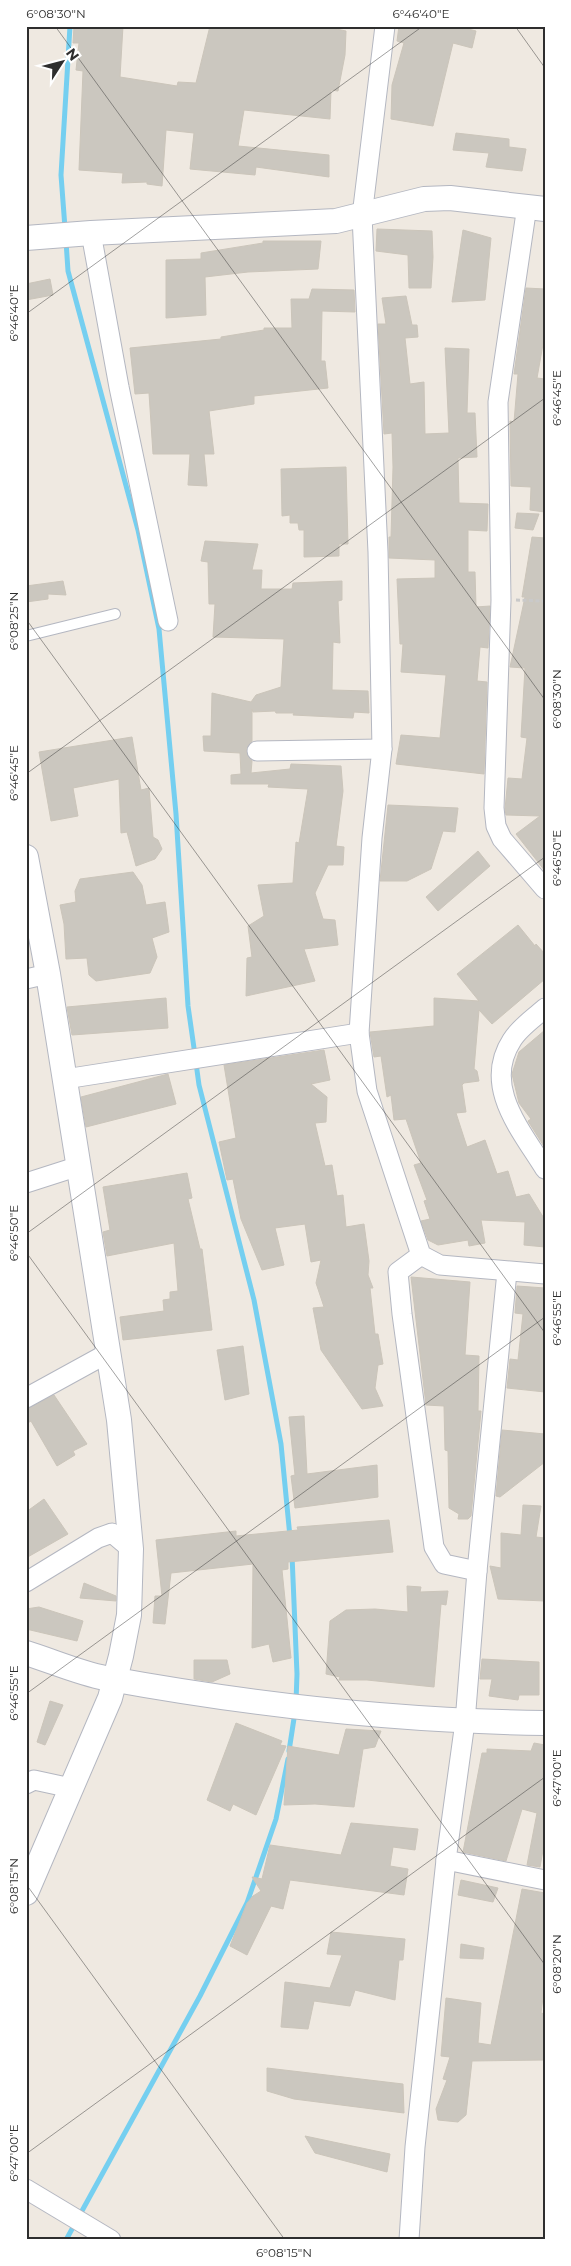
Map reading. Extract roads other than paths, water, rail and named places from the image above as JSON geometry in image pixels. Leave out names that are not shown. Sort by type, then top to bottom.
[{"type":"street","points":[[385,26],[362,216],[378,552],[382,749],[372,838],[358,1033],[367,1091],[421,1255],[440,1265],[545,1274]]},
{"type":"street","points":[[35,238],[336,221],[424,199],[450,198],[536,208],[498,402],[501,600],[494,808],[496,826],[502,839],[545,889]]},
{"type":"street","points":[[86,234],[168,621]]},
{"type":"street","points":[[257,751],[382,749]]},
{"type":"street","points":[[26,856],[37,976],[65,1079],[120,1429],[131,1549],[129,1615],[110,1698],[26,1892]]},
{"type":"street","points":[[545,1008],[512,1039],[501,1063],[500,1081],[506,1106],[545,1169]]},
{"type":"street","points":[[65,1079],[358,1033]]},
{"type":"street","points":[[26,1183],[79,1166]]},
{"type":"street","points":[[421,1255],[398,1272],[434,1547],[444,1564],[476,1571]]},
{"type":"street","points":[[410,2240],[415,2147],[446,1860],[465,1722],[476,1571],[508,1272]]},
{"type":"street","points":[[26,1398],[108,1353]]},
{"type":"street","points":[[26,1582],[98,1538],[112,1532],[131,1549]]},
{"type":"street","points":[[26,1653],[105,1678],[284,1707],[465,1722],[545,1723]]},
{"type":"street","points":[[26,1784],[34,1780],[71,1788]]},
{"type":"street","points":[[446,1860],[545,1880]]},
{"type":"street","points":[[26,2189],[112,2240]]},
{"type":"lane","points":[[26,636],[115,614]]},
{"type":"waterway","points":[[65,228],[61,175],[70,26]]},
{"type":"waterway","points":[[66,241],[68,271],[138,530],[159,629],[176,814],[188,1006],[195,1055]]},
{"type":"waterway","points":[[196,1063],[199,1085],[254,1300],[281,1444],[290,1537]]},
{"type":"waterway","points":[[292,1555],[297,1674],[296,1702]]},
{"type":"waterway","points":[[289,1751],[295,1712]]},
{"type":"waterway","points":[[66,2240],[200,1996],[247,1903],[276,1819],[288,1759]]}]
